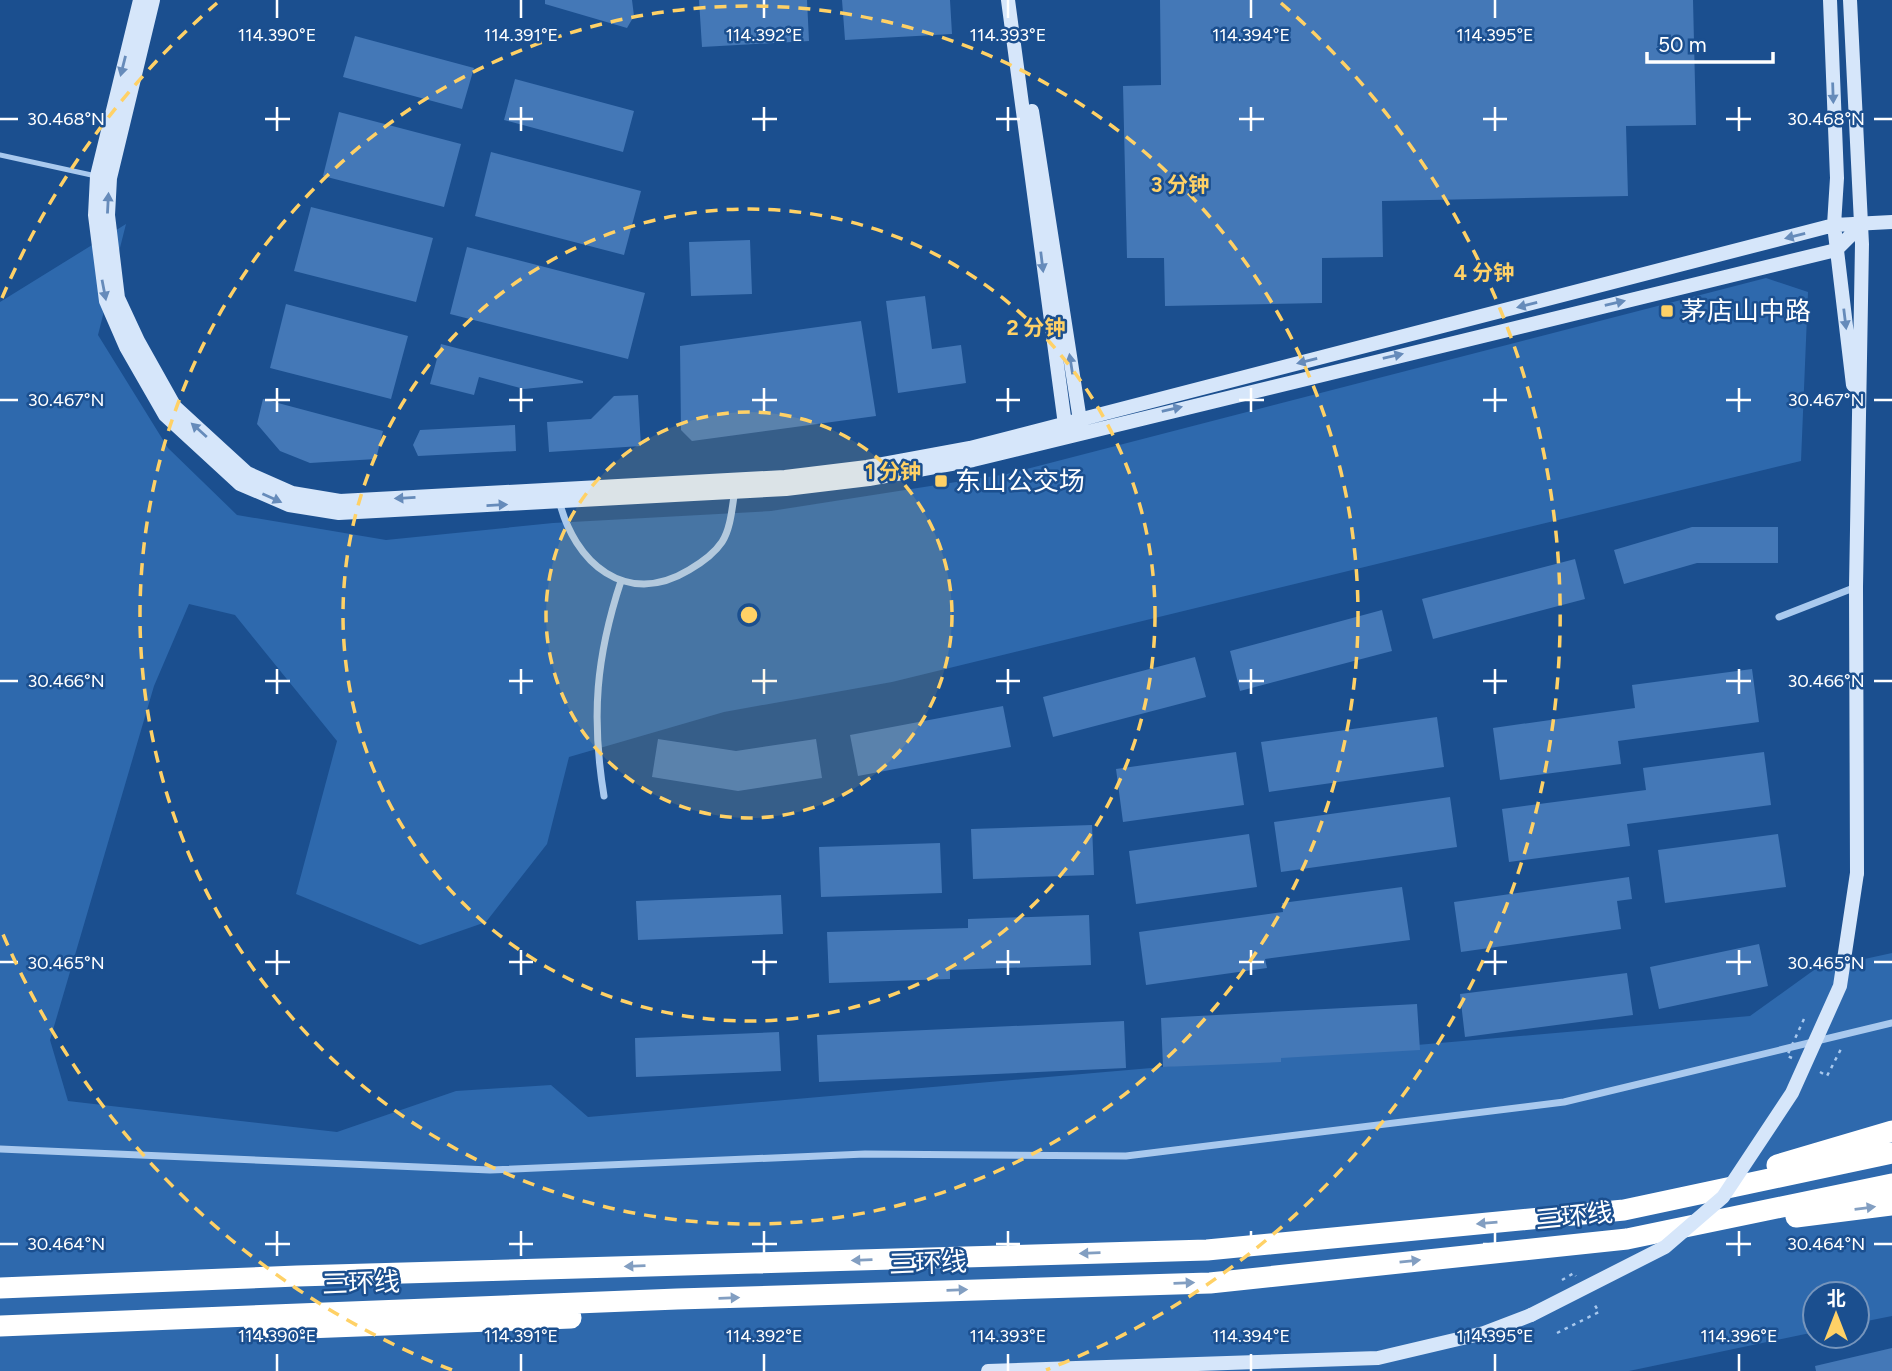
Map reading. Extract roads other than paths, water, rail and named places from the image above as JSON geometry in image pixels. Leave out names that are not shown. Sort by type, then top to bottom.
[{"type":"highway","points":[[1624,1210],[1892,1131]]},
{"type":"highway","name":"三环线","points":[[0,1288],[297,1276],[1207,1250],[1624,1210],[1892,1153]]},
{"type":"highway","name":"三环线","points":[[2,1336],[677,1299],[1210,1283],[1627,1239],[1892,1184]]},
{"type":"highway","points":[[1627,1239],[1892,1205]]},
{"type":"highway","points":[[0,1275],[297,1276]]},
{"type":"street","points":[[140,0],[103,177],[118,298],[138,341],[175,407],[247,473],[292,493],[340,500],[559,495],[735,485],[867,467],[1065,430],[1835,225],[1892,222]]},
{"type":"street","points":[[103,177],[153,0]]},
{"type":"street","points":[[1008,0],[1065,430]]},
{"type":"street","points":[[1016,0],[1081,426]]},
{"type":"street","points":[[1829,0],[1837,178],[1836,250],[1859,439]]},
{"type":"street","points":[[989,1371],[1378,1358],[1484,1333],[1531,1315],[1665,1247],[1723,1196],[1792,1093],[1840,986],[1857,873],[1856,587],[1862,224],[1850,0]]},
{"type":"street","points":[[1081,426],[1836,250],[1862,224]]},
{"type":"street","points":[[559,495],[569,532],[605,574],[627,584],[660,583],[703,562],[722,542],[735,485]]},
{"type":"street","points":[[604,796],[597,752],[597,681],[601,648],[621,581]]},
{"type":"street","points":[[1779,617],[1856,587]]},
{"type":"street","points":[[0,1149],[490,1170],[865,1154],[1126,1156],[1564,1102],[1892,1023]]},
{"type":"lane","points":[[0,155],[103,177]]},
{"type":"place","name":"茅店山中路","points":[[1667,311]]},
{"type":"place","name":"东山公交场","points":[[941,481]]}]
